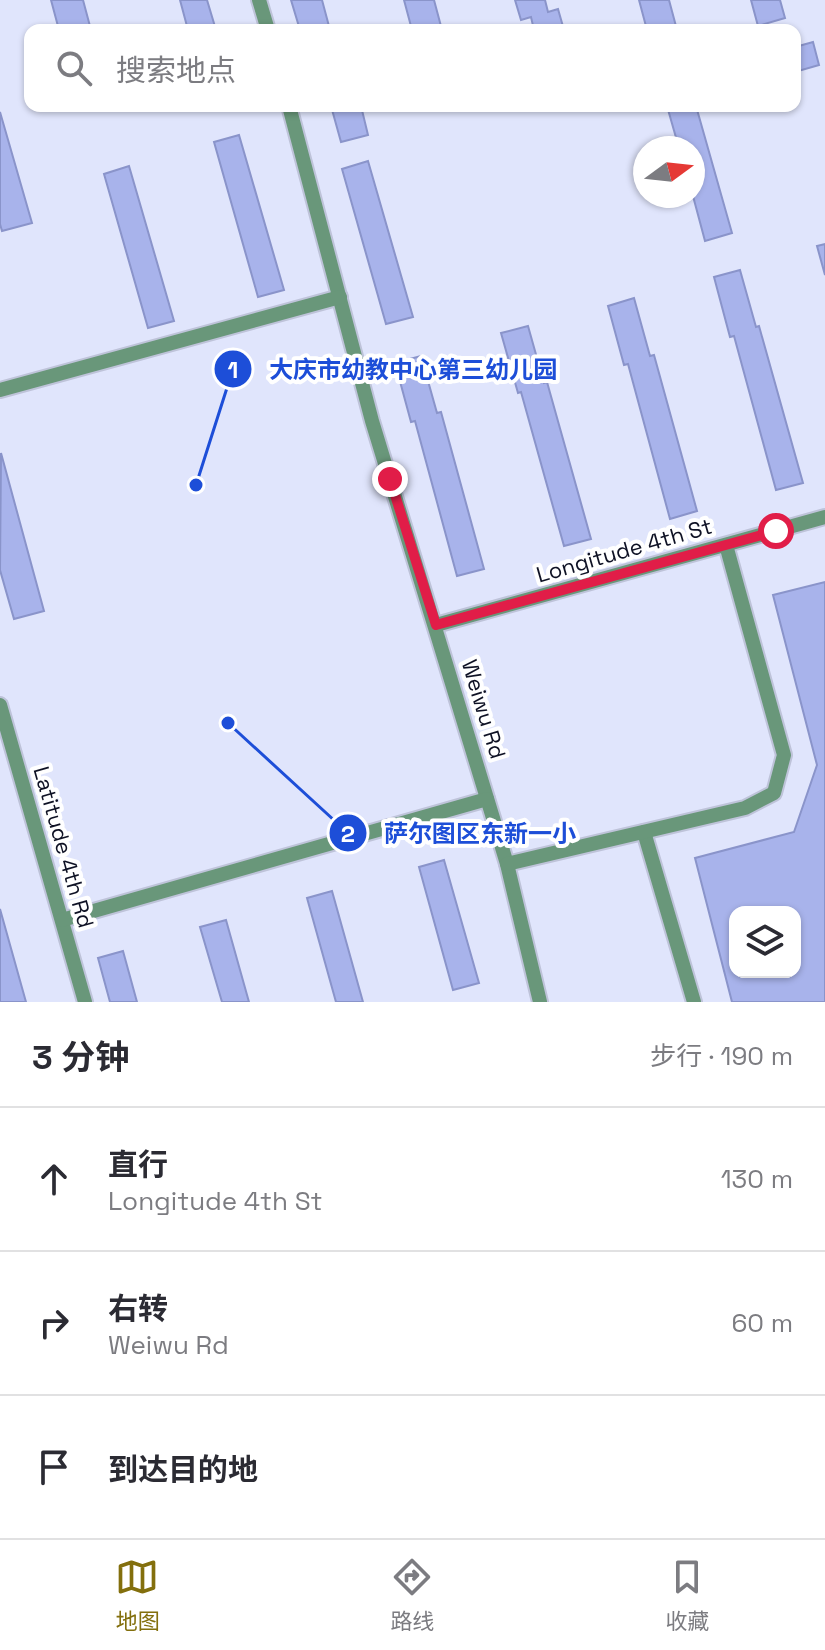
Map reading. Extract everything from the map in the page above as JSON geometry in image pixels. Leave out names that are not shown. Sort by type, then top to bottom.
[{"type":"street","points":[[259,0],[266,24]]},
{"type":"street","name":"Weiwu Rd","points":[[291,112],[372,421],[507,864],[540,1002]]},
{"type":"street","points":[[0,390],[340,297]]},
{"type":"street","name":"Longitude 4th St","points":[[436,625],[825,517]]},
{"type":"street","points":[[507,864],[745,808],[774,793],[784,755],[726,545]]},
{"type":"street","name":"Latitude 4th Rd","points":[[0,705],[85,1002]]},
{"type":"street","points":[[62,920],[487,799]]},
{"type":"street","points":[[644,832],[694,1002]]},
{"type":"building","points":[[51,0],[83,0],[89,24],[57,24]]},
{"type":"building","points":[[180,0],[207,0],[214,24],[186,24]]},
{"type":"building","points":[[291,0],[322,0],[328,24],[298,24]]},
{"type":"building","points":[[404,0],[434,0],[440,24],[410,24]]},
{"type":"building","points":[[515,0],[545,0],[548,12],[558,9],[562,24],[533,24],[531,17],[521,20]]},
{"type":"building","points":[[639,0],[669,0],[675,24],[645,24]]},
{"type":"building","points":[[751,0],[780,0],[785,18],[757,24]]},
{"type":"building","points":[[813,42],[819,65],[801,70],[801,45]]},
{"type":"building","points":[[0,112],[32,223],[2,231],[0,224]]},
{"type":"building","points":[[333,112],[362,112],[368,135],[341,142]]},
{"type":"building","points":[[669,112],[698,112],[705,136],[676,136]]},
{"type":"building","points":[[239,135],[284,290],[258,297],[214,142]]},
{"type":"building","points":[[705,138],[732,233],[705,241],[696,208],[705,208]]},
{"type":"building","points":[[368,161],[413,317],[386,324],[342,169]]},
{"type":"building","points":[[129,166],[174,321],[148,328],[104,174]]},
{"type":"building","points":[[825,244],[825,275],[817,246]]},
{"type":"building","points":[[740,270],[803,483],[776,490],[734,336],[730,337],[714,277]]},
{"type":"building","points":[[634,298],[650,356],[654,355],[697,511],[670,519],[628,364],[624,365],[608,306]]},
{"type":"building","points":[[528,326],[591,539],[564,546],[521,392],[518,393],[501,333]]},
{"type":"building","points":[[421,356],[437,413],[441,412],[484,569],[457,576],[415,421],[411,422],[395,363]]},
{"type":"building","points":[[1,453],[44,611],[14,619],[0,570]]},
{"type":"building","points":[[825,582],[825,1002],[732,1002],[695,858],[794,832],[817,765],[773,595]]},
{"type":"building","points":[[444,860],[479,983],[453,990],[419,867]]},
{"type":"building","points":[[332,891],[363,1002],[336,1002],[307,898]]},
{"type":"building","points":[[0,909],[26,1002],[0,1002]]},
{"type":"building","points":[[226,920],[249,1002],[222,1002],[200,927]]},
{"type":"building","points":[[123,951],[137,1002],[110,1002],[98,958]]},
{"type":"place","name":"大庆市幼教中心第三幼儿园","points":[[196,485]]},
{"type":"place","name":"萨尔图区东新一小","points":[[228,723]]},
{"type":"route","points":[[390,479],[436,625],[776,531]]}]
